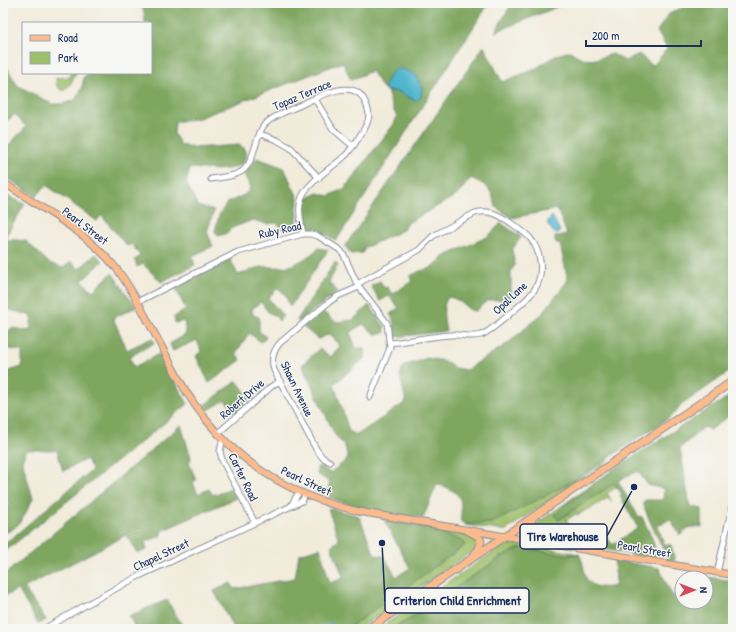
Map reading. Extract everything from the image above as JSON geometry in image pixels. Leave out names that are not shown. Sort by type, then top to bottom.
[{"type":"highway","points":[[368,629],[733,381]]},
{"type":"highway","points":[[532,518],[530,529],[535,542]]},
{"type":"highway","points":[[467,530],[478,536],[481,542],[470,560]]},
{"type":"main road","name":"Pearl Street","points":[[3,182],[72,227],[95,246],[123,276],[139,301],[186,391],[202,415],[220,436],[240,454],[282,484],[329,504],[360,512],[733,575]]},
{"type":"street","name":"Topaz Terrace","points":[[211,179],[240,173],[248,166],[264,125],[272,118],[329,92],[343,89],[362,95],[369,112],[368,124],[347,154],[304,193],[300,202],[300,216],[303,234]]},
{"type":"street","points":[[315,99],[333,129],[353,146]]},
{"type":"street","points":[[260,134],[277,140],[291,148],[319,178]]},
{"type":"street","name":"Opal Lane","points":[[358,285],[419,250],[433,236],[475,213],[482,211],[497,214],[530,238],[536,246],[540,263],[539,280],[536,288],[530,296],[508,316],[482,334],[474,336],[450,335],[390,344]]},
{"type":"street","name":"Ruby Road","points":[[139,301],[238,252],[303,234],[311,234],[321,238],[340,250],[344,255],[358,285],[387,323],[390,344],[389,352],[370,398]]},
{"type":"street","name":"Shawn Avenue","points":[[330,462],[319,453],[274,370],[274,353],[278,345],[329,302],[358,285]]},
{"type":"street","name":"Robert Drive","points":[[220,436],[272,386],[280,381]]},
{"type":"street","name":"Carter Road","points":[[220,436],[220,451],[222,460],[255,523]]},
{"type":"street","points":[[290,506],[299,492]]},
{"type":"street","name":"Chapel Street","points":[[44,629],[97,598],[139,576],[302,501],[305,495]]},
{"type":"street","points":[[717,573],[733,502]]},
{"type":"green space","points":[[140,3],[489,3],[336,241],[322,232],[306,229],[303,208],[306,199],[318,193],[329,196],[345,188],[394,124],[397,116],[387,91],[400,92],[415,101],[387,80],[384,90],[371,71],[351,80],[343,62],[199,118],[175,122],[174,134],[181,145],[194,148],[239,145],[244,148],[246,155],[243,163],[231,168],[217,170],[190,168],[186,183],[198,206],[214,211],[207,232],[213,246],[192,256],[195,265],[161,282],[143,264],[137,267],[135,260],[140,256],[132,244],[127,246],[101,215],[97,221],[46,185],[36,197],[3,175],[3,151],[26,127],[15,114],[3,124],[3,60],[17,85],[52,104],[63,104],[75,100],[82,88],[84,77],[87,74],[152,74],[152,22],[145,22],[144,12]]},
{"type":"green space","points":[[512,3],[567,3],[495,32]]},
{"type":"green space","points":[[686,3],[694,3],[700,9],[708,3],[733,3],[733,369],[680,406],[672,416],[570,483],[492,523],[466,524],[461,522],[459,497],[454,491],[437,484],[423,518],[361,507],[326,496],[330,482],[317,474],[317,467],[322,467],[330,473],[348,459],[345,446],[335,435],[302,365],[319,349],[331,357],[340,346],[330,334],[318,339],[303,327],[323,312],[336,322],[353,320],[369,305],[384,326],[385,333],[375,334],[363,324],[350,333],[356,348],[365,348],[364,359],[334,384],[349,431],[357,435],[406,402],[400,374],[404,366],[427,358],[444,361],[455,368],[466,370],[507,344],[542,314],[568,280],[560,244],[555,242],[555,237],[567,234],[557,209],[512,218],[496,207],[488,188],[471,178],[457,195],[409,222],[403,230],[364,248],[363,253],[351,254],[345,246],[484,46],[502,82],[535,69],[557,55],[570,51],[582,58],[591,60],[613,54],[625,61],[639,54],[653,66],[667,49],[657,31],[669,14],[683,7]]},
{"type":"green space","points":[[71,74],[76,74],[70,85],[65,90],[61,90],[57,86],[56,78],[71,77]]},
{"type":"green space","points":[[257,158],[282,167],[285,170],[298,198],[297,223],[294,227],[282,229],[277,223],[266,224],[253,220],[234,227],[228,233],[218,236],[215,231],[219,215],[227,203],[249,191],[250,187],[245,173]]},
{"type":"green space","points":[[3,194],[25,204],[4,239],[26,241],[49,263],[63,268],[71,262],[79,269],[96,254],[103,261],[82,281],[93,291],[112,273],[136,307],[113,318],[127,350],[152,338],[154,343],[129,357],[134,367],[159,354],[188,404],[3,553],[3,543],[12,538],[92,470],[87,459],[63,471],[57,450],[27,450],[22,460],[33,499],[18,525],[3,533],[3,526],[9,501],[3,501],[3,373],[22,367],[22,351],[3,348],[3,335],[12,328],[30,331],[32,316],[3,308]]},
{"type":"green space","points":[[501,223],[521,237],[512,250],[515,265],[511,271],[511,296],[513,298],[508,304],[502,301],[491,300],[476,311],[472,311],[457,300],[448,297],[444,305],[446,331],[396,337],[393,319],[390,314],[399,308],[389,296],[380,301],[371,286],[380,281],[384,288],[387,287],[393,294],[412,281],[410,276],[420,271],[429,269],[441,260],[441,258],[487,237]]},
{"type":"green space","points":[[319,248],[328,250],[290,307],[285,294],[278,288],[268,298],[283,316],[279,321],[276,316],[268,312],[261,302],[252,309],[253,315],[259,317],[259,331],[266,337],[261,342],[249,333],[236,353],[241,360],[209,383],[196,356],[201,351],[197,340],[173,351],[170,344],[186,334],[184,321],[175,323],[174,317],[186,310],[175,287],[230,259],[238,275],[261,267],[286,267],[306,258]]},
{"type":"green space","points":[[335,262],[338,265],[329,282],[338,292],[298,322],[297,320]]},
{"type":"green space","points":[[237,381],[250,398],[236,413],[225,400],[207,411],[203,406]]},
{"type":"green space","points":[[733,394],[733,416],[729,416],[710,430],[704,427],[680,448],[690,506],[702,509],[702,527],[690,527],[680,535],[670,519],[658,526],[664,544],[671,545],[675,561],[667,560],[643,502],[646,500],[663,500],[664,489],[648,485],[638,471],[618,481],[638,516],[642,517],[649,531],[655,547],[654,558],[597,548],[602,543],[606,544],[610,541],[612,545],[638,528],[620,496],[622,495],[615,483],[558,520],[555,515],[567,503],[613,472],[612,470]]},
{"type":"green space","points":[[181,425],[191,458],[189,463],[196,480],[193,483],[198,494],[209,489],[213,495],[231,488],[236,498],[161,531],[161,536],[145,542],[147,550],[137,553],[126,535],[24,588],[46,620],[38,624],[18,589],[3,596],[3,576]]},
{"type":"green space","points":[[608,458],[609,460],[506,530],[465,525],[492,523],[570,483]]},
{"type":"green space","points":[[612,470],[613,472],[567,503],[555,515],[559,520],[614,483],[617,487],[607,493],[612,502],[609,497],[590,509],[589,508],[578,515],[577,513],[566,520],[578,537],[581,536],[586,540],[584,545],[538,536],[535,534],[533,526]]},
{"type":"green space","points":[[328,508],[359,516],[374,553],[376,555],[384,556],[396,577],[410,568],[384,520],[429,527],[464,542],[464,546],[347,629],[234,629],[214,591],[231,583],[234,589],[295,578],[299,554],[320,548],[330,583],[344,578],[331,546],[339,540]]},
{"type":"green space","points":[[429,527],[475,536],[479,542],[477,548],[359,629],[347,629],[464,546],[464,542]]},
{"type":"green space","points":[[606,536],[610,541],[607,538],[605,540],[607,543],[606,544],[602,543],[597,548],[590,547],[590,542],[596,538],[599,541]]},
{"type":"green space","points":[[511,542],[579,554],[501,557],[405,622],[389,629],[378,629],[507,543]]},
{"type":"green space","points":[[520,548],[569,555],[579,554],[587,579],[593,585],[602,587],[615,586],[616,580],[614,560],[659,568],[672,595],[674,595],[674,610],[714,610],[714,578],[733,581],[733,629],[518,629],[516,625],[506,629],[389,629],[405,622],[501,557]]},
{"type":"green space","points":[[167,600],[184,629],[136,629],[129,616]]},
{"type":"water","points":[[402,69],[415,74],[422,88],[421,97],[416,101],[400,92],[384,90],[387,80],[394,70]]},
{"type":"water","points":[[552,216],[560,231],[558,234],[554,233],[548,225],[548,221]]},
{"type":"waterway","points":[[315,629],[334,621]]},
{"type":"place","name":"Tire Warehouse","points":[[634,487]]},
{"type":"place","name":"Criterion Child Enrichment","points":[[382,543]]}]
